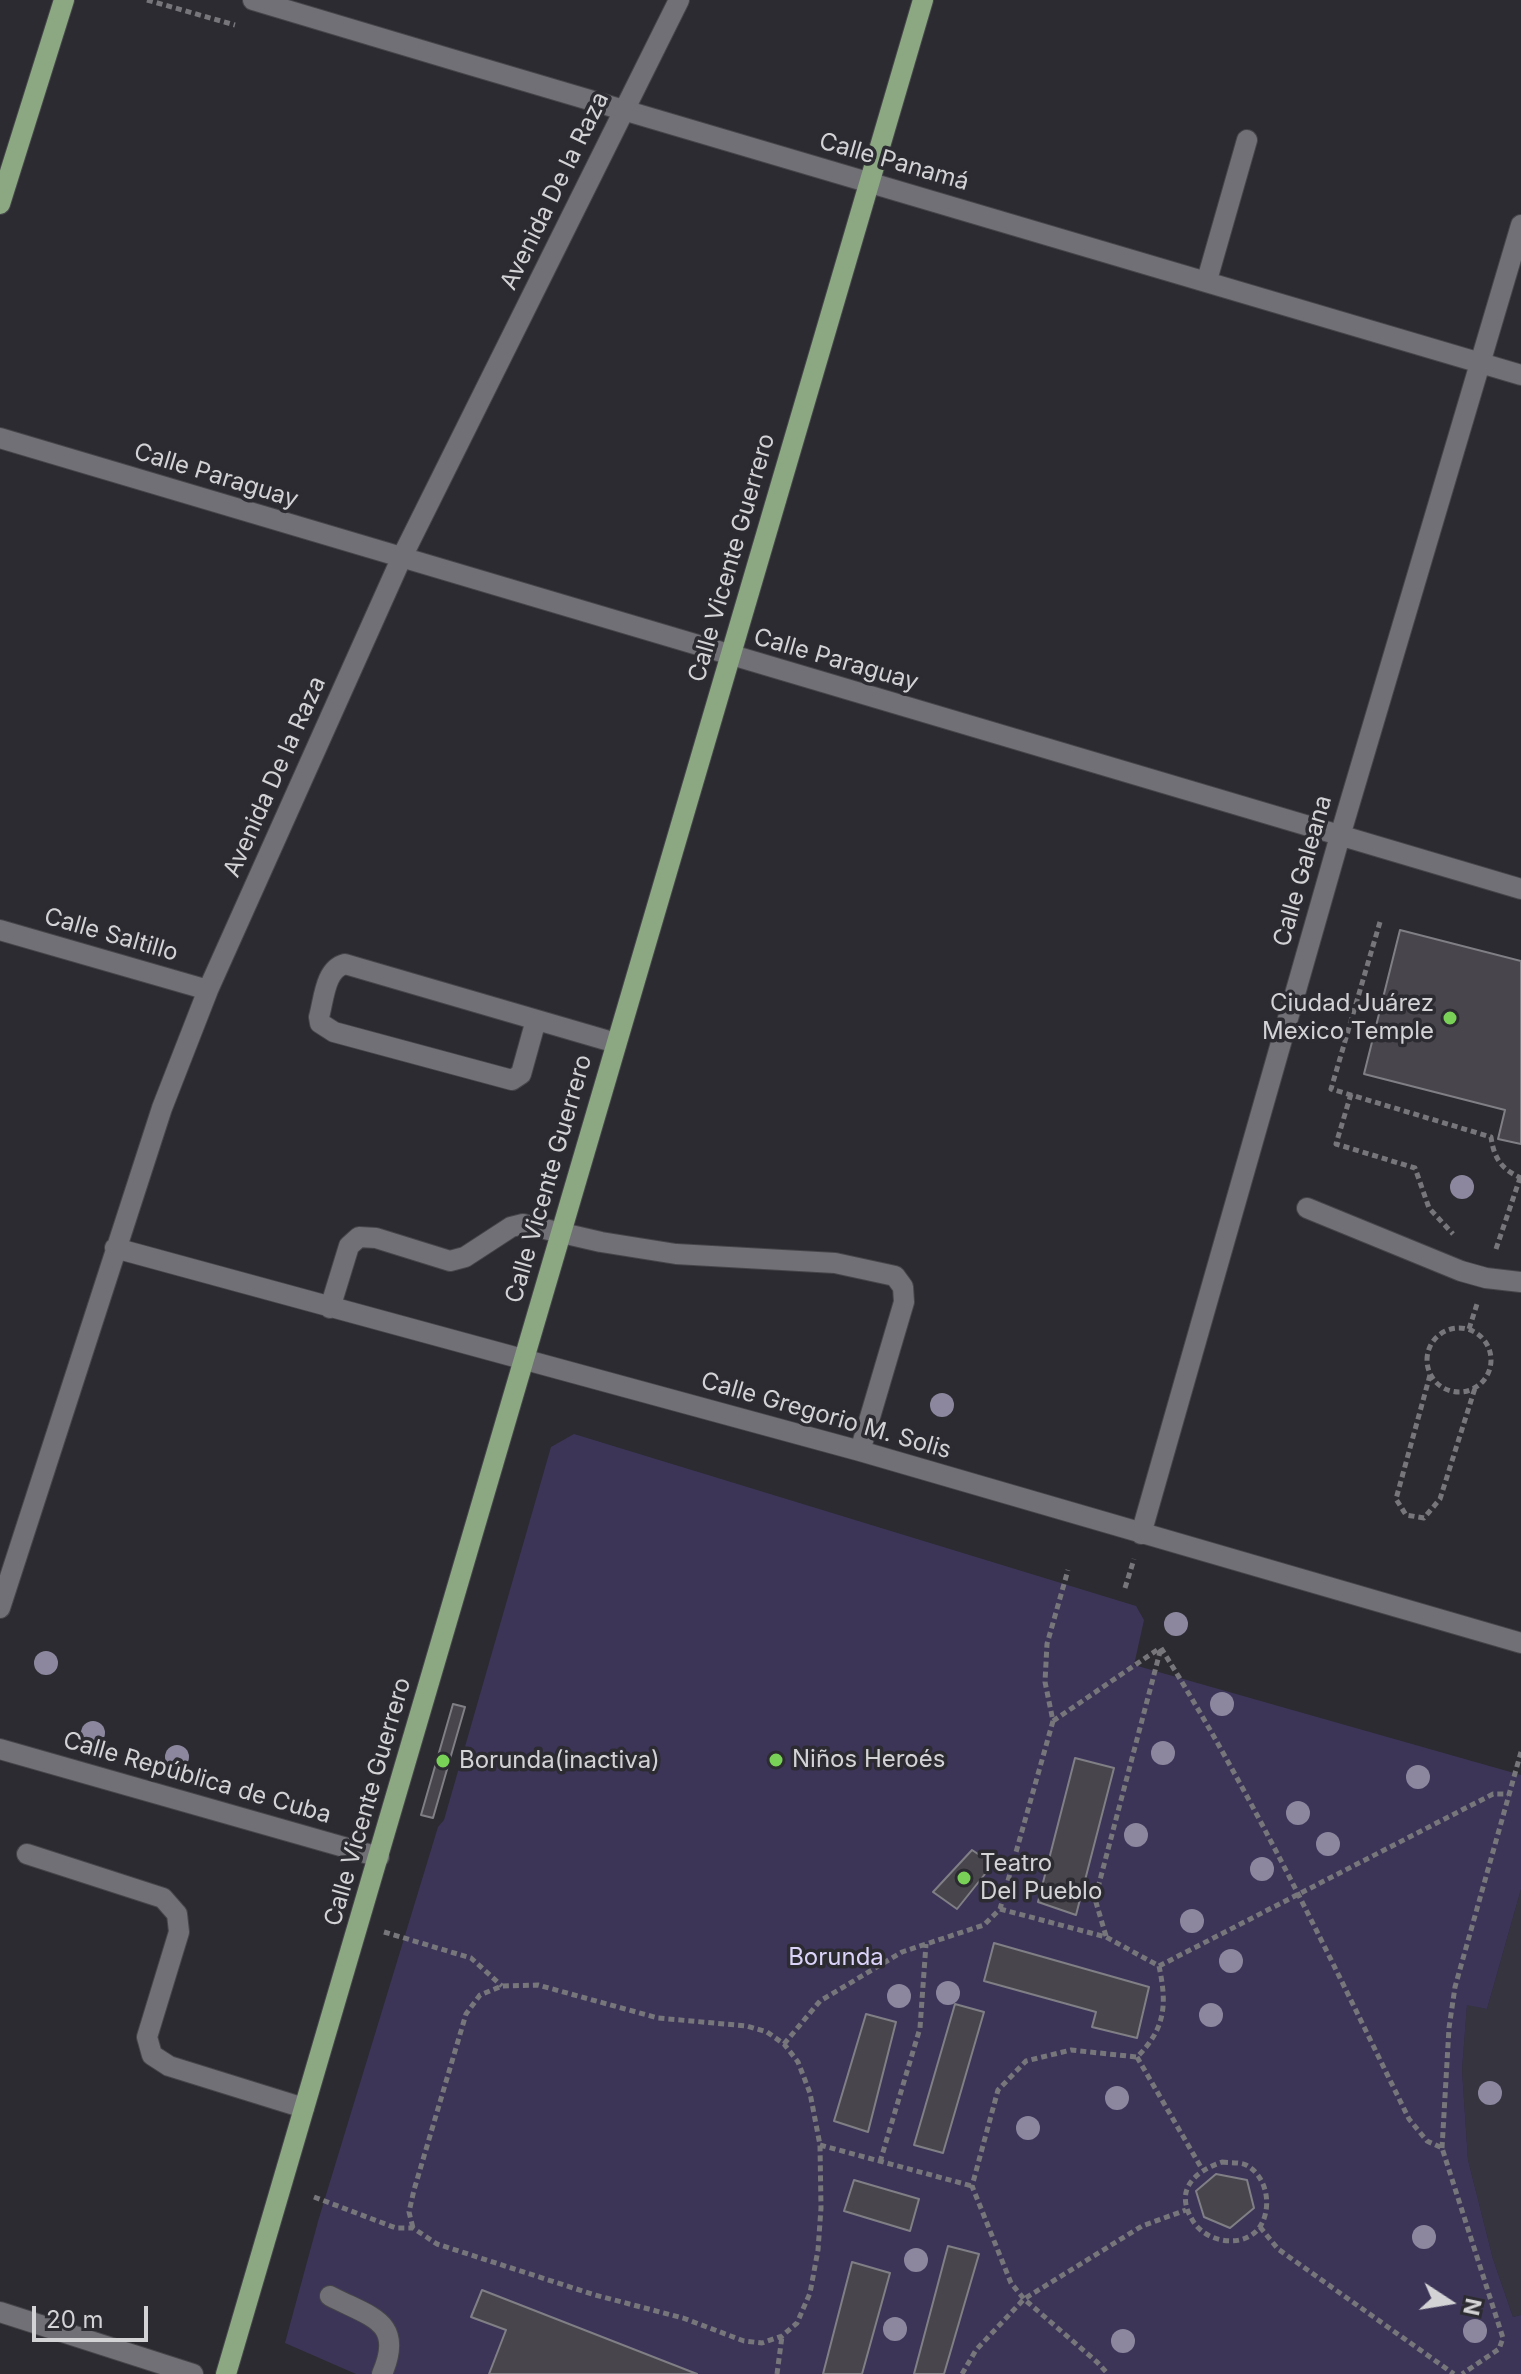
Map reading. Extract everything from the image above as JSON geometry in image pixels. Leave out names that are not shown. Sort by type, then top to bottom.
[{"type":"main road","points":[[0,204],[64,0]]},
{"type":"main road","name":"Calle Vicente Guerrero","points":[[226,2374],[923,0]]},
{"type":"street","name":"Calle Panamá","points":[[253,0],[1521,375]]},
{"type":"street","name":"Avenida De la Raza","points":[[0,1608],[162,1108],[208,990],[401,559],[679,0]]},
{"type":"street","points":[[1207,280],[1247,140]]},
{"type":"street","name":"Calle Galeana","points":[[1141,1534],[1340,836],[1521,225]]},
{"type":"street","name":"Calle Paraguay","points":[[0,438],[1521,889]]},
{"type":"street","name":"Calle Saltillo","points":[[0,930],[208,990]]},
{"type":"street","points":[[536,1020],[521,1074],[512,1080],[334,1032],[320,1023],[319,1017],[331,972],[345,964],[616,1043]]},
{"type":"street","points":[[1307,1208],[1461,1271],[1521,1282]]},
{"type":"street","points":[[330,1308],[349,1246],[359,1237],[376,1238],[450,1261],[465,1257],[511,1227],[523,1224],[676,1254],[835,1263],[895,1276],[903,1287],[904,1302],[860,1451]]},
{"type":"street","name":"Calle Gregorio M. Solis","points":[[115,1248],[860,1451],[1521,1643]]},
{"type":"street","name":"Calle República de Cuba","points":[[0,1749],[379,1857]]},
{"type":"street","points":[[27,1854],[163,1898],[177,1914],[179,1932],[147,2037],[152,2055],[169,2066],[304,2108]]},
{"type":"street","points":[[330,2296],[381,2324],[388,2333],[390,2355],[382,2374]]},
{"type":"street","points":[[0,2312],[193,2374]]},
{"type":"path","points":[[1380,922],[1331,1089],[1491,1137],[1494,1155],[1504,1169],[1521,1178]]},
{"type":"path","points":[[1351,1094],[1336,1144],[1415,1168],[1429,1208],[1457,1238]]},
{"type":"path","points":[[1494,1255],[1507,1256]]},
{"type":"path","points":[[1448,1329],[1469,1329],[1486,1342],[1491,1362],[1484,1381],[1475,1388],[1466,1392],[1445,1390],[1430,1375],[1426,1364],[1431,1343],[1448,1329]]},
{"type":"path","points":[[1430,1375],[1396,1499],[1406,1515],[1424,1518],[1440,1499],[1475,1388]]},
{"type":"path","points":[[784,2044],[820,2001],[902,1952],[984,1925],[1000,1909],[1053,1721],[1045,1682],[1047,1644],[1068,1570]]},
{"type":"path","points":[[1053,1721],[1161,1648]]},
{"type":"path","points":[[1161,1648],[1189,1692],[1299,1894],[1409,2119],[1427,2141],[1442,2148]]},
{"type":"path","points":[[1106,1937],[1095,1899],[1161,1648]]},
{"type":"path","points":[[1462,2374],[1499,2349],[1503,2338],[1442,2148],[1449,2028],[1455,1987],[1521,1752]]},
{"type":"path","points":[[1159,1966],[1493,1794],[1509,1794]]},
{"type":"path","points":[[1000,1909],[1106,1937],[1159,1966],[1165,1994],[1162,2018],[1153,2041],[1137,2057]]},
{"type":"path","points":[[360,1925],[471,1958],[502,1986]]},
{"type":"path","points":[[880,2162],[920,2028],[926,1944]]},
{"type":"path","points":[[314,2197],[396,2228],[413,2228],[437,2244],[595,2295],[683,2318],[744,2341],[762,2343],[782,2336],[797,2323],[810,2293],[821,2208],[820,2145],[810,2093],[798,2062],[784,2044],[767,2032],[747,2026],[658,2018],[538,1985],[502,1986],[480,1995],[466,2014],[414,2190],[409,2212],[413,2228]]},
{"type":"path","points":[[1108,2374],[1024,2299],[1011,2283],[972,2186],[998,2090],[1026,2061],[1071,2050],[1137,2057]]},
{"type":"path","points":[[1137,2057],[1202,2169]]},
{"type":"path","points":[[820,2145],[972,2186]]},
{"type":"path","points":[[1222,2162],[1246,2165],[1263,2181],[1267,2205],[1260,2227],[1240,2241],[1216,2240],[1199,2232],[1186,2210],[1191,2180],[1202,2169],[1222,2162]]},
{"type":"path","points":[[962,2374],[976,2350],[1024,2299],[1142,2226],[1186,2210]]},
{"type":"path","points":[[1260,2227],[1278,2249],[1454,2374]]},
{"type":"path","points":[[777,2374],[782,2336]]},
{"type":"shaded area","points":[[1521,1889],[1521,2315],[1513,2317],[1493,2259],[1468,2160],[1462,2070],[1467,2004],[1487,2009]]},
{"type":"green space","name":"Borunda","points":[[574,1434],[1136,1606],[1144,1620],[1134,1665],[1521,1775],[1521,1889],[1487,2009],[1467,2005],[1462,2070],[1468,2160],[1493,2259],[1513,2317],[1521,2315],[1521,2374],[356,2374],[285,2343],[319,2218],[438,1827],[444,1820],[551,1447]]},
{"type":"building","name":"Ciudad Juárez Mexico Temple","points":[[1400,930],[1521,961],[1521,1144],[1498,1139],[1505,1110],[1364,1074]]},
{"type":"building","name":"Borunda(inactiva)","points":[[453,1704],[465,1707],[433,1818],[421,1815]]},
{"type":"building","points":[[1075,1758],[1114,1768],[1076,1915],[1038,1902]]},
{"type":"building","name":"Teatro Del Pueblo","points":[[972,1850],[993,1864],[957,1909],[933,1892]]},
{"type":"building","points":[[994,1943],[1149,1987],[1137,2038],[1092,2027],[1096,2012],[984,1981]]},
{"type":"building","points":[[955,2004],[984,2012],[943,2153],[914,2145]]},
{"type":"building","points":[[866,2014],[896,2022],[868,2132],[834,2121]]},
{"type":"building","points":[[1216,2174],[1247,2180],[1254,2208],[1230,2228],[1204,2217],[1196,2191]]},
{"type":"building","points":[[854,2180],[919,2199],[910,2231],[844,2211]]},
{"type":"building","points":[[948,2246],[979,2254],[944,2374],[914,2374]]},
{"type":"building","points":[[852,2262],[890,2273],[862,2374],[823,2374]]},
{"type":"building","points":[[482,2290],[697,2374],[489,2374],[506,2330],[471,2317]]},
{"type":"place","name":"Ciudad Juárez Mexico Temple","points":[[1450,1018]]},
{"type":"place","name":"Niños Heroés","points":[[776,1760]]},
{"type":"place","name":"Borunda(inactiva)","points":[[443,1761]]},
{"type":"place","name":"Teatro Del Pueblo","points":[[964,1878]]}]
